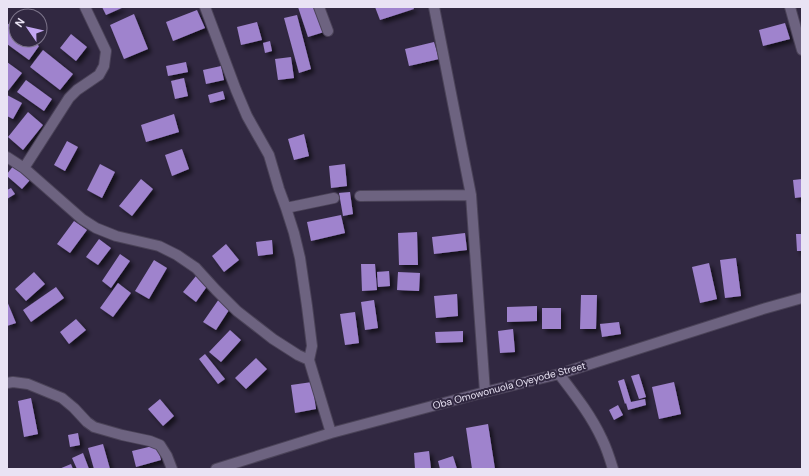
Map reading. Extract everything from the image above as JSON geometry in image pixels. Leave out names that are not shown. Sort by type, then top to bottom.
[{"type":"street","points":[[24,168],[69,98],[77,90],[99,75],[104,66],[106,52],[85,7]]},
{"type":"street","points":[[205,7],[236,90],[269,155],[294,233],[308,306],[312,346],[309,360],[331,433]]},
{"type":"street","points":[[319,7],[328,31]]},
{"type":"street","points":[[434,7],[471,195],[485,392]]},
{"type":"street","points":[[790,7],[798,20],[802,50]]},
{"type":"street","points":[[7,157],[24,168],[82,220],[96,228],[116,236],[159,246],[189,263],[196,268],[237,311],[298,356],[309,360]]},
{"type":"street","points":[[360,196],[471,195]]},
{"type":"street","points":[[286,208],[334,198]]},
{"type":"street","name":"Oba Omowonuola Oyeyode Street","points":[[216,469],[331,433],[559,374],[802,298]]},
{"type":"street","points":[[559,374],[593,421],[603,441],[613,469]]},
{"type":"street","points":[[7,383],[13,382],[28,384],[62,398],[94,427],[150,441],[160,445],[167,456],[172,469]]},
{"type":"building","points":[[102,7],[124,7],[106,15]]},
{"type":"building","points":[[298,7],[316,7],[324,32],[308,37]]},
{"type":"building","points":[[375,7],[413,7],[414,9],[380,20]]},
{"type":"building","points":[[197,10],[205,28],[173,41],[166,22]]},
{"type":"building","points":[[134,14],[148,49],[124,59],[110,25]]},
{"type":"building","points":[[297,15],[311,69],[299,73],[284,18]]},
{"type":"building","points":[[257,22],[262,40],[241,45],[237,27]]},
{"type":"building","points":[[7,23],[8,45],[7,44]]},
{"type":"building","points":[[785,23],[790,39],[763,46],[759,30]]},
{"type":"building","points":[[71,34],[87,47],[76,61],[60,48]]},
{"type":"building","points":[[270,41],[272,51],[265,53],[263,43]]},
{"type":"building","points":[[434,42],[439,59],[409,66],[405,49]]},
{"type":"building","points":[[12,48],[38,48],[29,60]]},
{"type":"building","points":[[43,50],[73,74],[60,90],[30,67]]},
{"type":"building","points":[[291,57],[294,78],[278,80],[275,59]]},
{"type":"building","points":[[7,62],[22,73],[8,91],[7,90]]},
{"type":"building","points":[[186,62],[188,72],[168,76],[166,66]]},
{"type":"building","points":[[221,66],[224,80],[206,84],[203,70]]},
{"type":"building","points":[[184,78],[188,96],[175,99],[171,81]]},
{"type":"building","points":[[26,80],[52,99],[44,111],[17,92]]},
{"type":"building","points":[[223,91],[225,99],[210,103],[208,95]]},
{"type":"building","points":[[7,95],[22,103],[13,119],[7,116]]},
{"type":"building","points":[[28,112],[43,125],[23,150],[8,137]]},
{"type":"building","points":[[174,114],[179,132],[146,142],[141,125]]},
{"type":"building","points":[[304,134],[309,156],[294,160],[288,139]]},
{"type":"building","points":[[67,141],[78,147],[65,171],[54,165]]},
{"type":"building","points":[[182,149],[189,169],[172,176],[165,155]]},
{"type":"building","points":[[100,164],[115,172],[102,198],[87,190]]},
{"type":"building","points":[[345,164],[347,186],[331,188],[329,166]]},
{"type":"building","points":[[14,165],[30,180],[22,189],[7,176]]},
{"type":"building","points":[[141,179],[153,189],[132,216],[119,206]]},
{"type":"building","points":[[802,179],[802,197],[795,198],[793,180]]},
{"type":"building","points":[[11,188],[15,194],[7,199],[7,190]]},
{"type":"building","points":[[350,192],[353,214],[343,216],[339,193]]},
{"type":"building","points":[[341,215],[345,233],[311,241],[307,222]]},
{"type":"building","points":[[74,221],[87,230],[70,253],[57,244]]},
{"type":"building","points":[[417,232],[418,265],[399,265],[398,233]]},
{"type":"building","points":[[465,233],[467,250],[434,254],[432,237]]},
{"type":"building","points":[[796,234],[802,234],[802,251],[797,251]]},
{"type":"building","points":[[99,239],[111,248],[98,265],[86,257]]},
{"type":"building","points":[[272,240],[273,254],[258,256],[256,242]]},
{"type":"building","points":[[226,244],[239,260],[224,272],[212,256]]},
{"type":"building","points":[[120,254],[130,261],[111,288],[102,281]]},
{"type":"building","points":[[736,258],[741,296],[725,298],[720,260]]},
{"type":"building","points":[[154,260],[167,268],[149,299],[135,291]]},
{"type":"building","points":[[709,263],[717,299],[700,303],[692,267]]},
{"type":"building","points":[[361,264],[375,264],[377,290],[362,291]]},
{"type":"building","points":[[389,271],[390,286],[378,287],[377,272]]},
{"type":"building","points":[[34,272],[45,284],[26,301],[15,289]]},
{"type":"building","points":[[398,272],[420,273],[419,291],[397,290]]},
{"type":"building","points":[[196,276],[208,285],[196,302],[183,292]]},
{"type":"building","points":[[118,283],[131,293],[113,317],[100,308]]},
{"type":"building","points":[[56,287],[64,298],[31,322],[23,310]]},
{"type":"building","points":[[457,294],[458,316],[436,318],[434,296]]},
{"type":"building","points":[[581,295],[597,295],[596,329],[580,329]]},
{"type":"building","points":[[219,299],[231,307],[216,330],[203,322]]},
{"type":"building","points":[[374,300],[378,328],[365,330],[361,302]]},
{"type":"building","points":[[7,301],[16,323],[7,326]]},
{"type":"building","points":[[537,306],[537,321],[507,322],[507,307]]},
{"type":"building","points":[[542,308],[561,308],[561,329],[542,329]]},
{"type":"building","points":[[355,312],[359,343],[345,345],[340,314]]},
{"type":"building","points":[[76,319],[86,330],[69,344],[60,332]]},
{"type":"building","points":[[619,322],[621,334],[602,337],[600,324]]},
{"type":"building","points":[[513,329],[515,352],[500,353],[498,331]]},
{"type":"building","points":[[230,330],[241,340],[221,362],[209,352]]},
{"type":"building","points":[[463,331],[463,342],[436,343],[435,332]]},
{"type":"building","points":[[205,354],[225,379],[218,384],[199,359]]},
{"type":"building","points":[[256,358],[267,369],[246,389],[235,378]]},
{"type":"building","points":[[639,374],[646,397],[639,399],[631,376]]},
{"type":"building","points":[[624,379],[631,402],[645,399],[646,405],[628,410],[618,381]]},
{"type":"building","points":[[312,382],[316,409],[295,413],[291,385]]},
{"type":"building","points":[[674,382],[681,414],[659,419],[652,387]]},
{"type":"building","points":[[31,398],[38,434],[24,437],[18,401]]},
{"type":"building","points":[[160,399],[174,416],[163,426],[148,409]]},
{"type":"building","points":[[618,405],[623,415],[614,420],[609,410]]},
{"type":"building","points":[[488,424],[495,469],[472,469],[466,428]]},
{"type":"building","points":[[78,433],[80,445],[70,447],[68,435]]},
{"type":"building","points":[[103,444],[110,469],[94,469],[88,448]]},
{"type":"building","points":[[157,445],[161,460],[136,467],[132,451]]},
{"type":"building","points":[[429,451],[431,469],[415,469],[414,453]]},
{"type":"building","points":[[83,453],[89,469],[77,469],[72,458]]},
{"type":"building","points":[[453,456],[457,469],[440,469],[438,461]]},
{"type":"building","points":[[71,464],[73,469],[59,469]]}]
